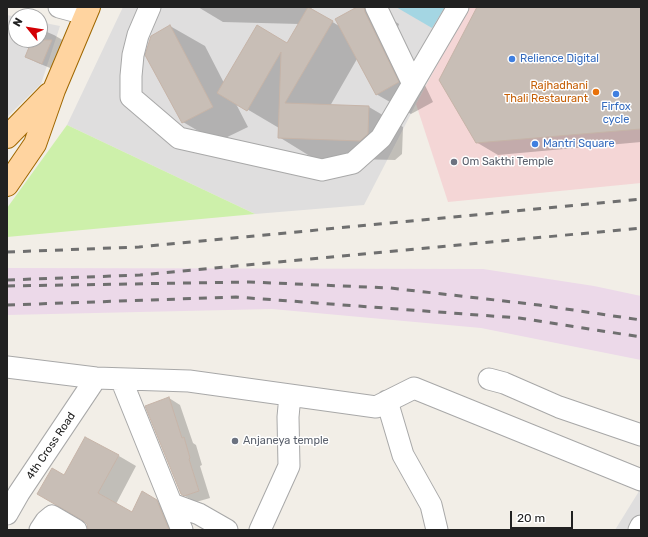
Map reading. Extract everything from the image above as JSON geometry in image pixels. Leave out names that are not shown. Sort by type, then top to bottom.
[{"type":"main road","points":[[7,185],[35,144],[54,90],[87,10]]},
{"type":"main road","points":[[7,138],[54,90]]},
{"type":"street","points":[[59,7],[87,10]]},
{"type":"street","points":[[150,7],[138,35],[133,55],[131,97],[179,138],[322,170],[353,163],[381,138],[458,7]]},
{"type":"street","points":[[376,7],[413,84]]},
{"type":"street","points":[[7,367],[96,378],[189,381],[376,407],[414,388],[641,480]]},
{"type":"street","name":"4th Cross Road","points":[[7,514],[19,493],[96,378]]},
{"type":"street","points":[[121,379],[182,530]]},
{"type":"street","points":[[489,379],[504,383],[559,407],[641,435]]},
{"type":"street","points":[[260,530],[290,466],[288,417],[290,394]]},
{"type":"street","points":[[387,401],[403,455],[431,505],[437,530]]},
{"type":"street","points":[[172,504],[199,514],[227,530]]},
{"type":"street","points":[[40,530],[46,521],[52,516],[76,530]]},
{"type":"shaded area","points":[[123,7],[468,7],[364,205],[255,214],[67,125]]},
{"type":"shaded area","name":"Mantri Square","points":[[468,7],[641,7],[641,183],[448,202],[416,104]]},
{"type":"shaded area","points":[[7,15],[8,48],[48,48],[48,24],[60,26],[41,84],[7,117]]},
{"type":"shaded area","points":[[7,268],[483,269],[594,286],[641,296],[641,360],[481,328],[272,309],[7,315]]},
{"type":"shaded area","points":[[641,488],[641,530],[615,530]]},
{"type":"green space","points":[[67,125],[255,214],[7,237],[7,208]]},
{"type":"water","points":[[396,7],[445,7],[432,28]]},
{"type":"building","points":[[308,7],[333,21],[285,103],[369,106],[368,134],[360,141],[278,138],[281,52],[247,111],[217,93],[257,25],[287,43]]},
{"type":"building","points":[[357,7],[364,7],[365,12],[399,82],[376,95],[335,19]]},
{"type":"building","name":"Mantri Square","points":[[477,7],[641,7],[641,129],[476,143],[439,80]]},
{"type":"building","points":[[170,25],[213,107],[182,123],[145,55],[151,36]]},
{"type":"building","points":[[48,40],[52,40],[42,64],[25,57],[29,48],[48,48]]},
{"type":"building","points":[[169,397],[182,438],[184,437],[199,491],[184,496],[181,494],[145,406]]},
{"type":"building","points":[[85,437],[119,455],[98,493],[132,512],[142,491],[157,500],[169,530],[88,530],[87,524],[82,520],[37,494],[52,468],[64,475]]},
{"type":"railway","points":[[7,252],[139,247],[641,199]]},
{"type":"railway","points":[[7,280],[140,275],[641,228]]},
{"type":"railway","points":[[7,286],[249,282],[390,288],[539,305],[641,320]]},
{"type":"railway","points":[[7,305],[236,297],[519,318],[641,337]]},
{"type":"place","name":"Relience Digital","points":[[512,59]]},
{"type":"place","name":"Rajhadhani Thali Restaurant","points":[[596,92]]},
{"type":"place","name":"Firfox cycle","points":[[616,94]]},
{"type":"place","name":"Mantri Square","points":[[535,144]]},
{"type":"place","name":"Om Sakthi Temple","points":[[454,162]]},
{"type":"place","name":"Anjaneya temple","points":[[235,441]]}]
